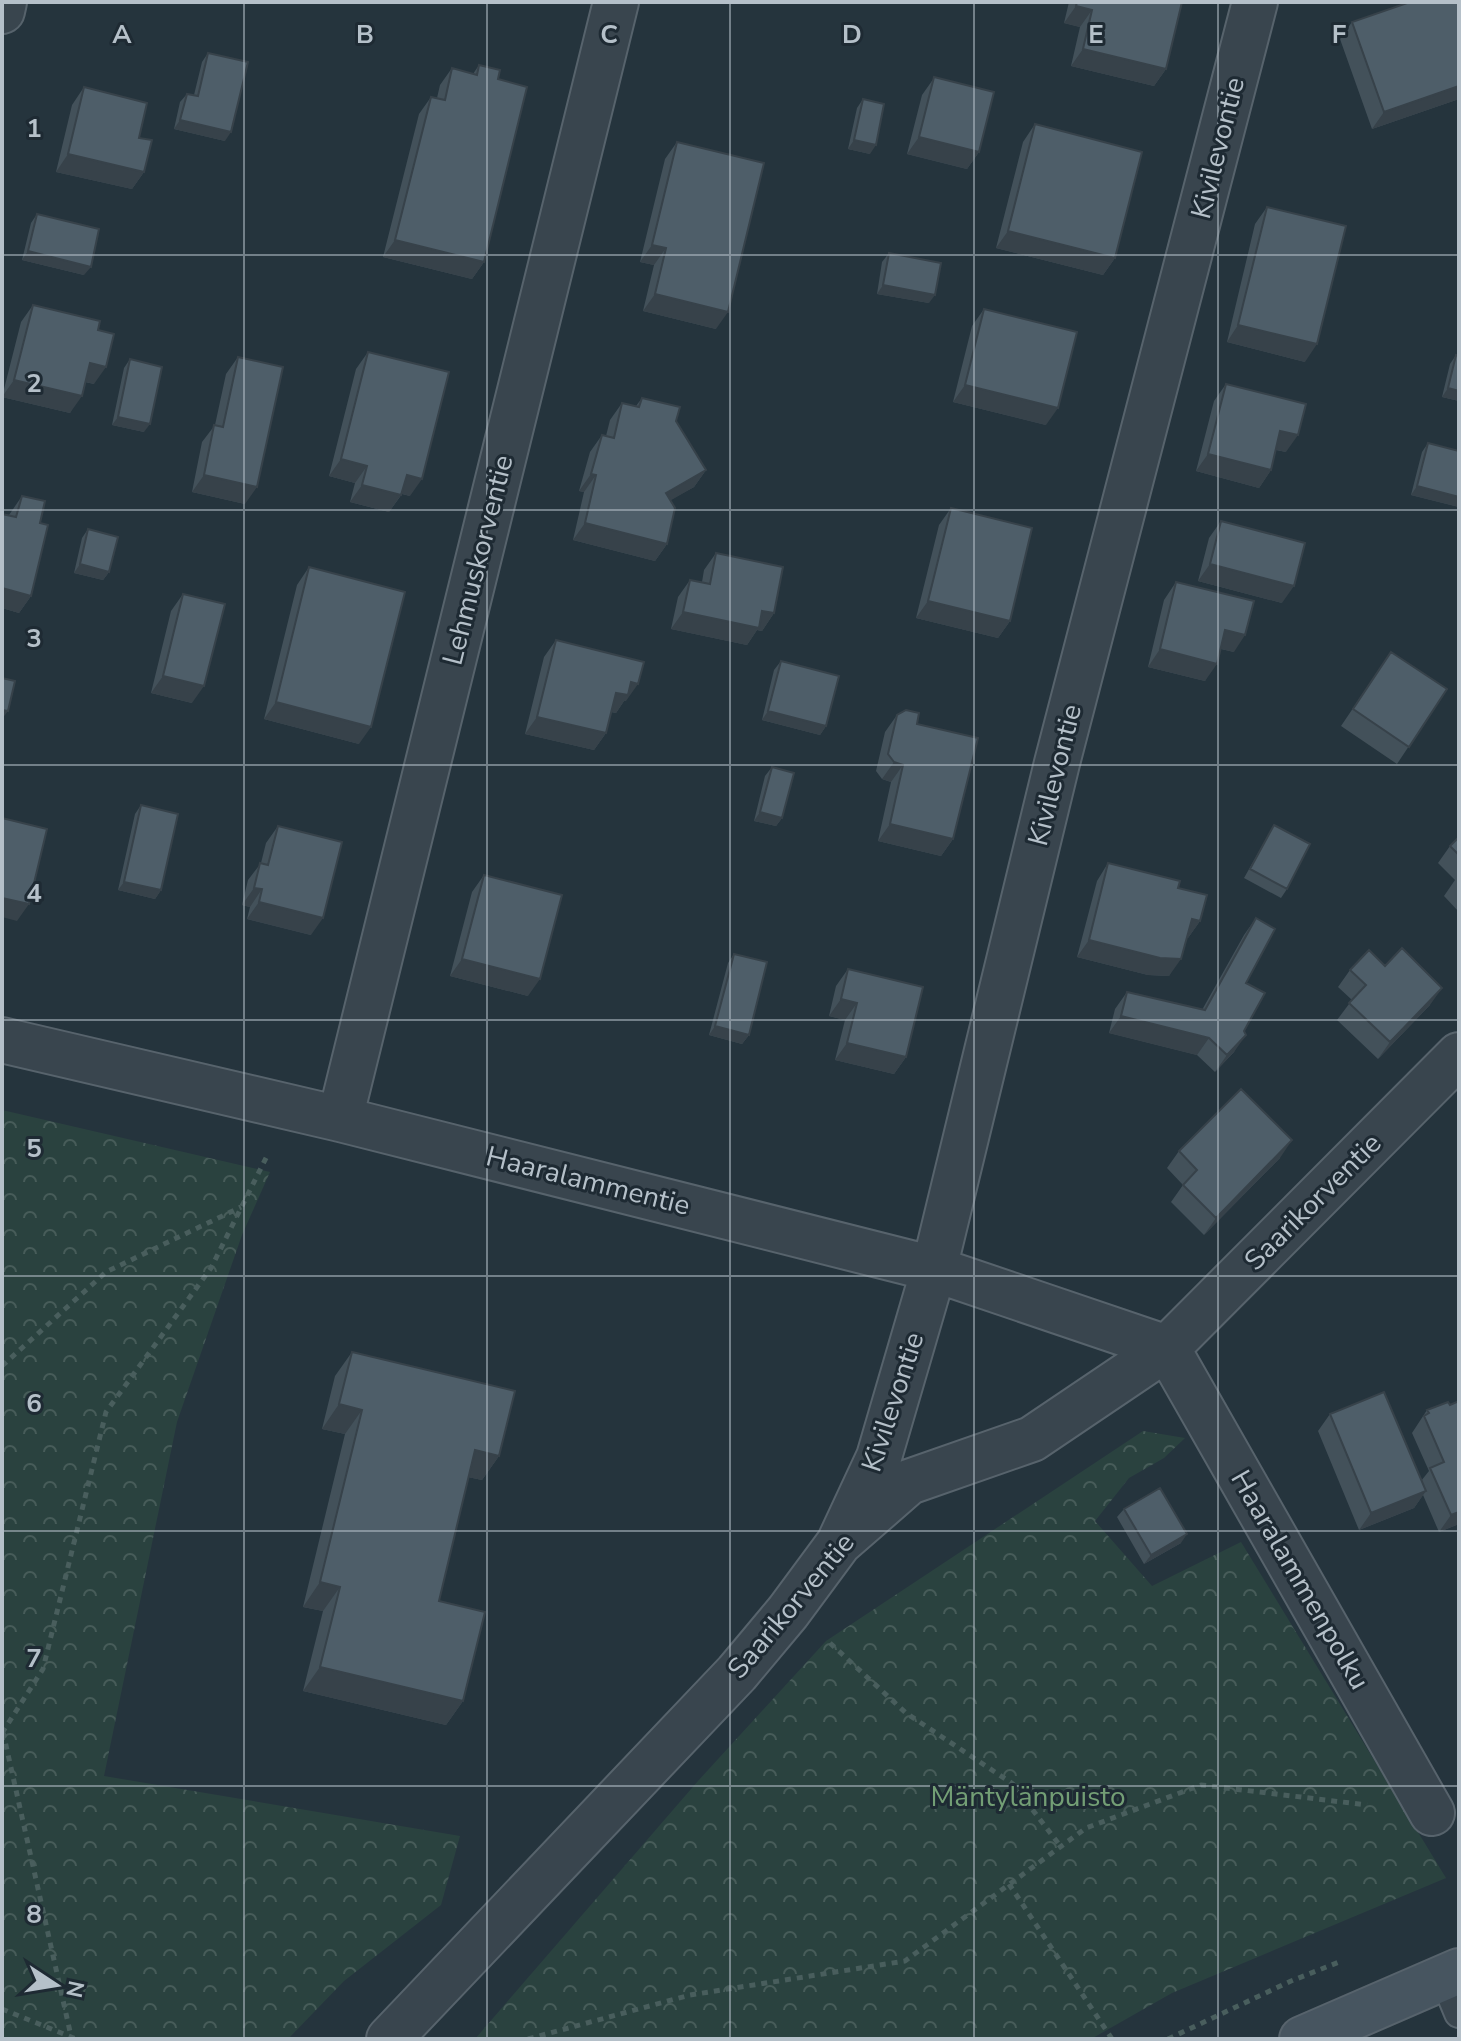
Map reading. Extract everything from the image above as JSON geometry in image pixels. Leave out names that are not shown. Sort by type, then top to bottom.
[{"type":"main road","points":[[1302,2039],[1454,1987]]},
{"type":"street","points":[[2,11],[4,2]]},
{"type":"street","name":"Lehmuskorventie","points":[[340,1119],[616,2]]},
{"type":"street","name":"Kivilevontie","points":[[839,1543],[879,1457],[934,1269],[1057,763],[1255,2]]},
{"type":"street","name":"Haaralammentie","points":[[2,1040],[340,1119],[934,1269],[1167,1348]]},
{"type":"street","name":"Saarikorventie","points":[[389,2039],[737,1673],[788,1612],[839,1543],[909,1482],[1032,1439],[1167,1348],[1459,1055]]},
{"type":"street","name":"Haaralammenpolku","points":[[1167,1348],[1432,1813]]},
{"type":"path","points":[[74,2038],[2,1731],[43,1669],[106,1412],[211,1268],[291,1107]]},
{"type":"path","points":[[2,1366],[106,1272],[242,1207]]},
{"type":"path","points":[[825,1640],[906,1713],[1013,1784],[1061,1847]]},
{"type":"path","points":[[528,2039],[690,1995],[905,1961],[1086,1828],[1201,1785],[1432,1813]]},
{"type":"path","points":[[1009,1884],[1112,2039]]},
{"type":"path","points":[[2,2009],[74,2038]]},
{"type":"green space","points":[[2,1110],[270,1172],[242,1235],[177,1422],[104,1776],[460,1836],[441,1905],[344,1981],[288,2039],[2,2039]]},
{"type":"green space","name":"Mäntylänpuisto","points":[[1143,1431],[1185,1438],[1164,1458],[1129,1478],[1095,1521],[1152,1586],[1241,1542],[1446,1878],[1172,1993],[1091,2039],[475,2039],[698,1781],[826,1641]]},
{"type":"building","points":[[1077,2],[1182,2],[1166,69],[1083,49],[1092,10],[1076,6]]},
{"type":"building","points":[[1410,2],[1459,2],[1459,86],[1384,112],[1352,22]]},
{"type":"building","points":[[208,53],[248,62],[231,132],[180,120],[187,94],[198,96]]},
{"type":"building","points":[[479,65],[500,70],[498,79],[527,87],[484,262],[395,240],[431,97],[445,100],[452,68],[477,75]]},
{"type":"building","points":[[934,77],[994,92],[979,152],[919,137]]},
{"type":"building","points":[[84,87],[147,103],[139,138],[152,140],[144,172],[68,154]]},
{"type":"building","points":[[863,99],[884,104],[876,145],[854,140]]},
{"type":"building","points":[[1035,124],[1142,152],[1115,258],[1008,231]]},
{"type":"building","points":[[677,142],[764,163],[728,312],[655,294],[666,248],[652,245]]},
{"type":"building","points":[[1267,207],[1346,226],[1317,344],[1238,325]]},
{"type":"building","points":[[37,214],[99,229],[91,267],[28,251]]},
{"type":"building","points":[[889,253],[941,263],[935,295],[883,285]]},
{"type":"building","points":[[33,305],[100,321],[98,330],[114,334],[106,367],[90,363],[82,396],[14,380]]},
{"type":"building","points":[[984,309],[1077,332],[1058,408],[965,385]]},
{"type":"building","points":[[368,352],[449,372],[422,479],[407,475],[401,495],[362,485],[367,466],[341,459]]},
{"type":"building","points":[[1456,355],[1459,356],[1459,391],[1448,388]]},
{"type":"building","points":[[238,357],[283,367],[257,487],[204,475],[214,425],[223,427]]},
{"type":"building","points":[[130,359],[162,367],[150,424],[118,417]]},
{"type":"building","points":[[1226,384],[1306,404],[1298,435],[1280,431],[1271,470],[1208,454]]},
{"type":"building","points":[[642,398],[680,407],[676,421],[706,470],[666,493],[675,508],[667,544],[585,523],[596,475],[591,474],[602,435],[614,438],[622,403],[639,407]]},
{"type":"building","points":[[1428,443],[1459,451],[1459,497],[1417,486]]},
{"type":"building","points":[[22,496],[45,501],[40,523],[48,525],[31,596],[2,588],[2,514],[16,517]]},
{"type":"building","points":[[951,508],[1032,528],[1010,621],[928,601]]},
{"type":"building","points":[[1221,521],[1305,543],[1294,586],[1210,564]]},
{"type":"building","points":[[88,529],[118,537],[109,572],[80,564]]},
{"type":"building","points":[[716,553],[783,567],[774,613],[762,611],[759,628],[683,612],[690,580],[710,584]]},
{"type":"building","points":[[309,567],[405,592],[371,727],[276,702]]},
{"type":"building","points":[[1176,582],[1254,601],[1245,635],[1225,630],[1217,664],[1160,649]]},
{"type":"building","points":[[183,594],[225,604],[204,686],[163,676]]},
{"type":"building","points":[[556,640],[644,662],[638,684],[631,682],[628,695],[616,693],[606,733],[537,717]]},
{"type":"building","points":[[1391,652],[1447,689],[1409,747],[1353,709]]},
{"type":"building","points":[[781,661],[839,676],[826,726],[768,711]]},
{"type":"building","points":[[2,678],[15,681],[8,711],[2,710]]},
{"type":"building","points":[[906,710],[919,713],[917,724],[978,738],[953,839],[890,824],[903,765],[894,762],[888,754],[897,715]]},
{"type":"building","points":[[772,767],[794,773],[782,818],[760,812]]},
{"type":"building","points":[[141,805],[178,814],[161,890],[124,882]]},
{"type":"building","points":[[2,818],[47,829],[29,904],[2,898]]},
{"type":"building","points":[[1274,825],[1310,844],[1287,889],[1250,869]]},
{"type":"building","points":[[278,826],[342,842],[323,918],[259,902],[262,889],[254,888],[260,863],[268,865]]},
{"type":"building","points":[[1459,837],[1459,855],[1450,846]]},
{"type":"building","points":[[1108,863],[1180,881],[1178,888],[1207,895],[1200,921],[1192,919],[1181,959],[1160,958],[1089,940]]},
{"type":"building","points":[[484,875],[562,895],[540,979],[462,959]]},
{"type":"building","points":[[1256,918],[1275,929],[1246,983],[1265,993],[1244,1031],[1246,1035],[1227,1055],[1209,1038],[1121,1016],[1127,992],[1205,1010]]},
{"type":"building","points":[[1402,948],[1442,988],[1390,1042],[1349,1003],[1366,985],[1350,970],[1369,950],[1385,966]]},
{"type":"building","points":[[734,954],[767,962],[749,1035],[715,1026]]},
{"type":"building","points":[[848,969],[923,987],[906,1057],[847,1043],[857,1003],[841,999]]},
{"type":"building","points":[[1241,1089],[1292,1140],[1216,1218],[1183,1185],[1197,1170],[1179,1151]]},
{"type":"building","points":[[352,1352],[515,1391],[499,1456],[475,1450],[439,1601],[485,1612],[463,1701],[320,1667],[340,1587],[320,1582],[362,1410],[339,1404]]},
{"type":"building","points":[[1384,1392],[1426,1491],[1371,1513],[1330,1414]]},
{"type":"building","points":[[1459,1401],[1459,1512],[1451,1515],[1430,1468],[1444,1462],[1424,1416],[1429,1413],[1427,1410]]},
{"type":"building","points":[[1160,1488],[1187,1534],[1151,1555],[1124,1509]]}]
